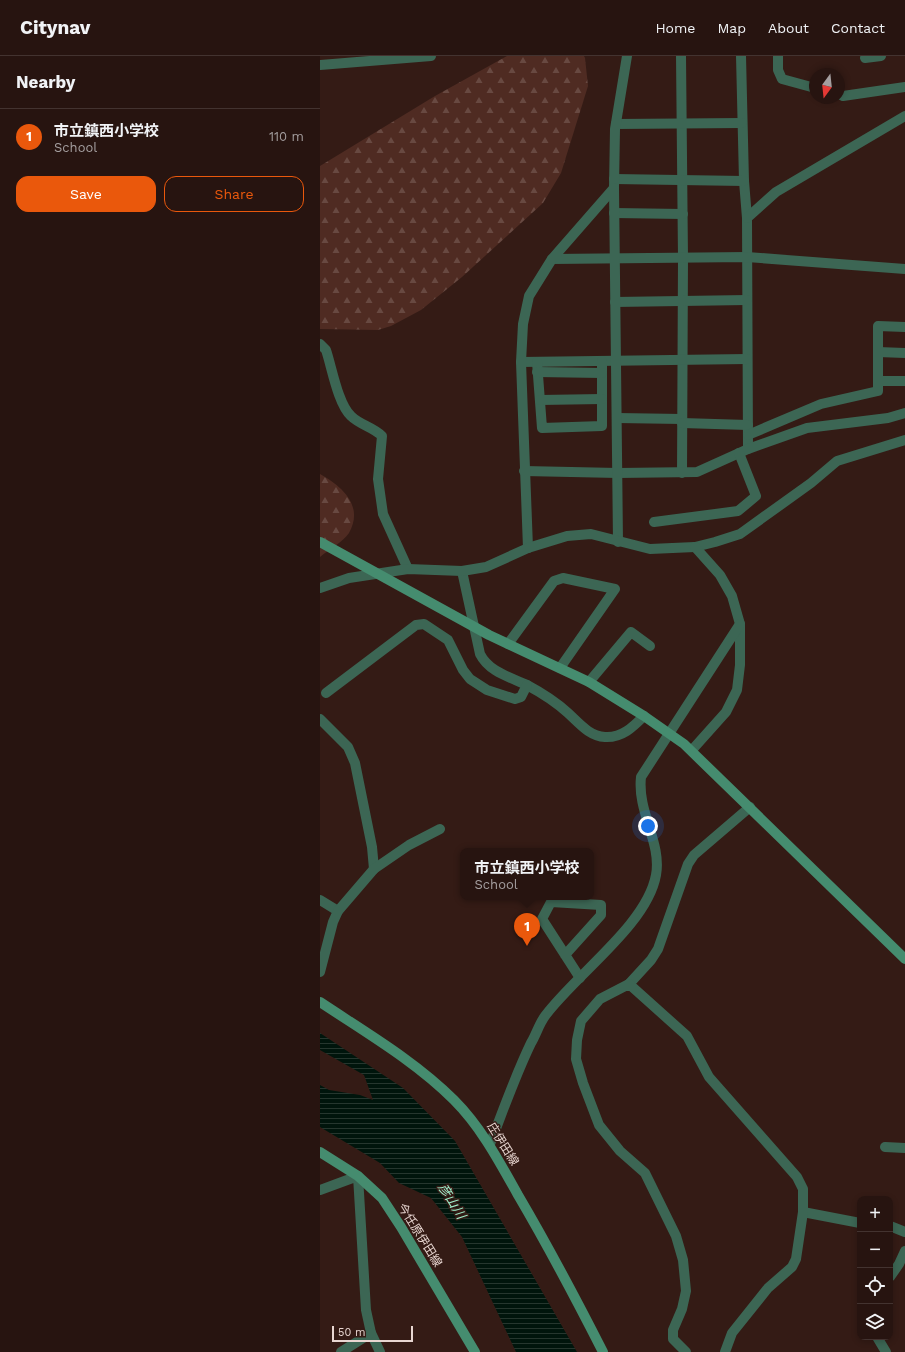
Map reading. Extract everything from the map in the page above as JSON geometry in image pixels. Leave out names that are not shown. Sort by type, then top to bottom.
[{"type":"main road","points":[[324,544],[489,635],[589,682],[655,723],[688,747],[905,959]]},
{"type":"main road","name":"庄伊田線","points":[[320,1002],[407,1060],[454,1100],[472,1121],[490,1144],[541,1234],[603,1352]]},
{"type":"main road","name":"今任原伊田線","points":[[320,1152],[358,1176],[382,1198],[401,1227],[475,1352]]},
{"type":"street","points":[[326,62],[431,56]]},
{"type":"street","points":[[618,542],[614,184],[616,124],[627,56]]},
{"type":"street","points":[[681,56],[683,214],[682,473]]},
{"type":"street","points":[[654,522],[738,511],[756,496],[744,451],[748,430],[747,218],[744,181],[741,56]]},
{"type":"street","points":[[778,56],[778,70],[782,79],[809,86]]},
{"type":"street","points":[[865,58],[881,56]]},
{"type":"street","points":[[845,96],[905,87]]},
{"type":"street","points":[[747,218],[776,192],[905,116]]},
{"type":"street","points":[[616,124],[742,124]]},
{"type":"street","points":[[528,548],[521,362],[523,324],[529,296],[552,259],[614,184],[682,181],[744,181]]},
{"type":"street","points":[[614,213],[683,214]]},
{"type":"street","points":[[552,259],[615,260],[747,257],[905,269]]},
{"type":"street","points":[[615,302],[747,300]]},
{"type":"street","points":[[617,418],[682,421],[748,430],[821,404],[878,391],[878,326],[905,327]]},
{"type":"street","points":[[320,344],[326,350],[342,405],[352,417],[376,430],[382,436],[378,479],[383,514],[408,569]]},
{"type":"street","points":[[878,352],[905,353]]},
{"type":"street","points":[[537,367],[602,361],[747,359]]},
{"type":"street","points":[[537,367],[542,428],[602,426],[602,361]]},
{"type":"street","points":[[521,362],[537,367],[602,373]]},
{"type":"street","points":[[878,380],[905,381]]},
{"type":"street","points":[[540,400],[602,399]]},
{"type":"street","points":[[524,471],[618,473],[697,472],[744,451],[807,428],[888,418],[905,412]]},
{"type":"street","points":[[320,588],[349,578],[408,569],[462,571],[486,567],[528,548],[567,536],[591,534],[650,549],[695,547],[740,534],[811,483],[837,461],[905,440]]},
{"type":"street","points":[[688,747],[726,712],[737,690],[740,665],[740,624],[732,596],[720,575],[695,547]]},
{"type":"street","points":[[462,571],[480,654],[484,662],[498,672],[527,685],[561,707],[589,732],[605,737],[619,735],[632,729],[644,716]]},
{"type":"street","points":[[508,644],[554,581],[563,578],[615,589],[560,668]]},
{"type":"street","points":[[326,693],[416,625],[424,624],[448,640],[463,670],[470,679],[487,690],[515,699],[521,697],[527,685]]},
{"type":"street","points":[[490,1144],[526,1054],[544,1017],[634,919],[649,896],[656,876],[658,858],[644,816],[640,790],[641,777],[740,624]]},
{"type":"street","points":[[589,682],[631,632],[650,646]]},
{"type":"street","points":[[320,720],[348,746],[355,763],[372,847],[374,869]]},
{"type":"street","points":[[686,1352],[673,1339],[673,1330],[682,1309],[686,1291],[683,1260],[676,1236],[645,1173],[620,1151],[599,1125],[583,1083],[576,1059],[577,1040],[581,1021],[600,999],[629,984],[651,960],[658,949],[688,864],[694,855],[750,807]]},
{"type":"street","points":[[320,972],[333,922],[338,911],[374,869],[410,845],[440,829]]},
{"type":"street","points":[[320,900],[338,911]]},
{"type":"street","points":[[565,955],[601,915],[601,905],[551,902],[542,919],[565,955],[580,978]]},
{"type":"street","points":[[629,984],[687,1036],[708,1077],[797,1177],[803,1189],[803,1212],[796,1259],[792,1267],[768,1288],[732,1333],[725,1352]]},
{"type":"street","points":[[885,1147],[905,1148]]},
{"type":"street","points":[[320,1190],[358,1176],[364,1291],[371,1333],[380,1352]]},
{"type":"street","points":[[803,1212],[857,1222]]},
{"type":"street","points":[[893,1227],[905,1232]]},
{"type":"street","points":[[893,1273],[905,1251]]},
{"type":"street","points":[[341,1352],[371,1333]]},
{"type":"street","points":[[879,1340],[886,1352]]},
{"type":"green space","points":[[507,56],[584,56],[585,58],[588,86],[561,173],[543,203],[462,277],[421,310],[391,326],[378,330],[320,329],[320,166],[435,96]]},
{"type":"green space","points":[[320,474],[336,485],[349,498],[354,514],[353,523],[349,533],[339,543],[320,557]]},
{"type":"water","name":"彦山川","points":[[320,1033],[403,1088],[455,1141],[577,1352],[516,1352],[462,1237],[431,1198],[399,1183],[380,1163],[320,1127],[320,1085],[329,1090],[360,1095],[373,1100],[364,1075],[320,1050]]},
{"type":"place","name":"市立鎮西小学校","points":[[527,946]]}]
